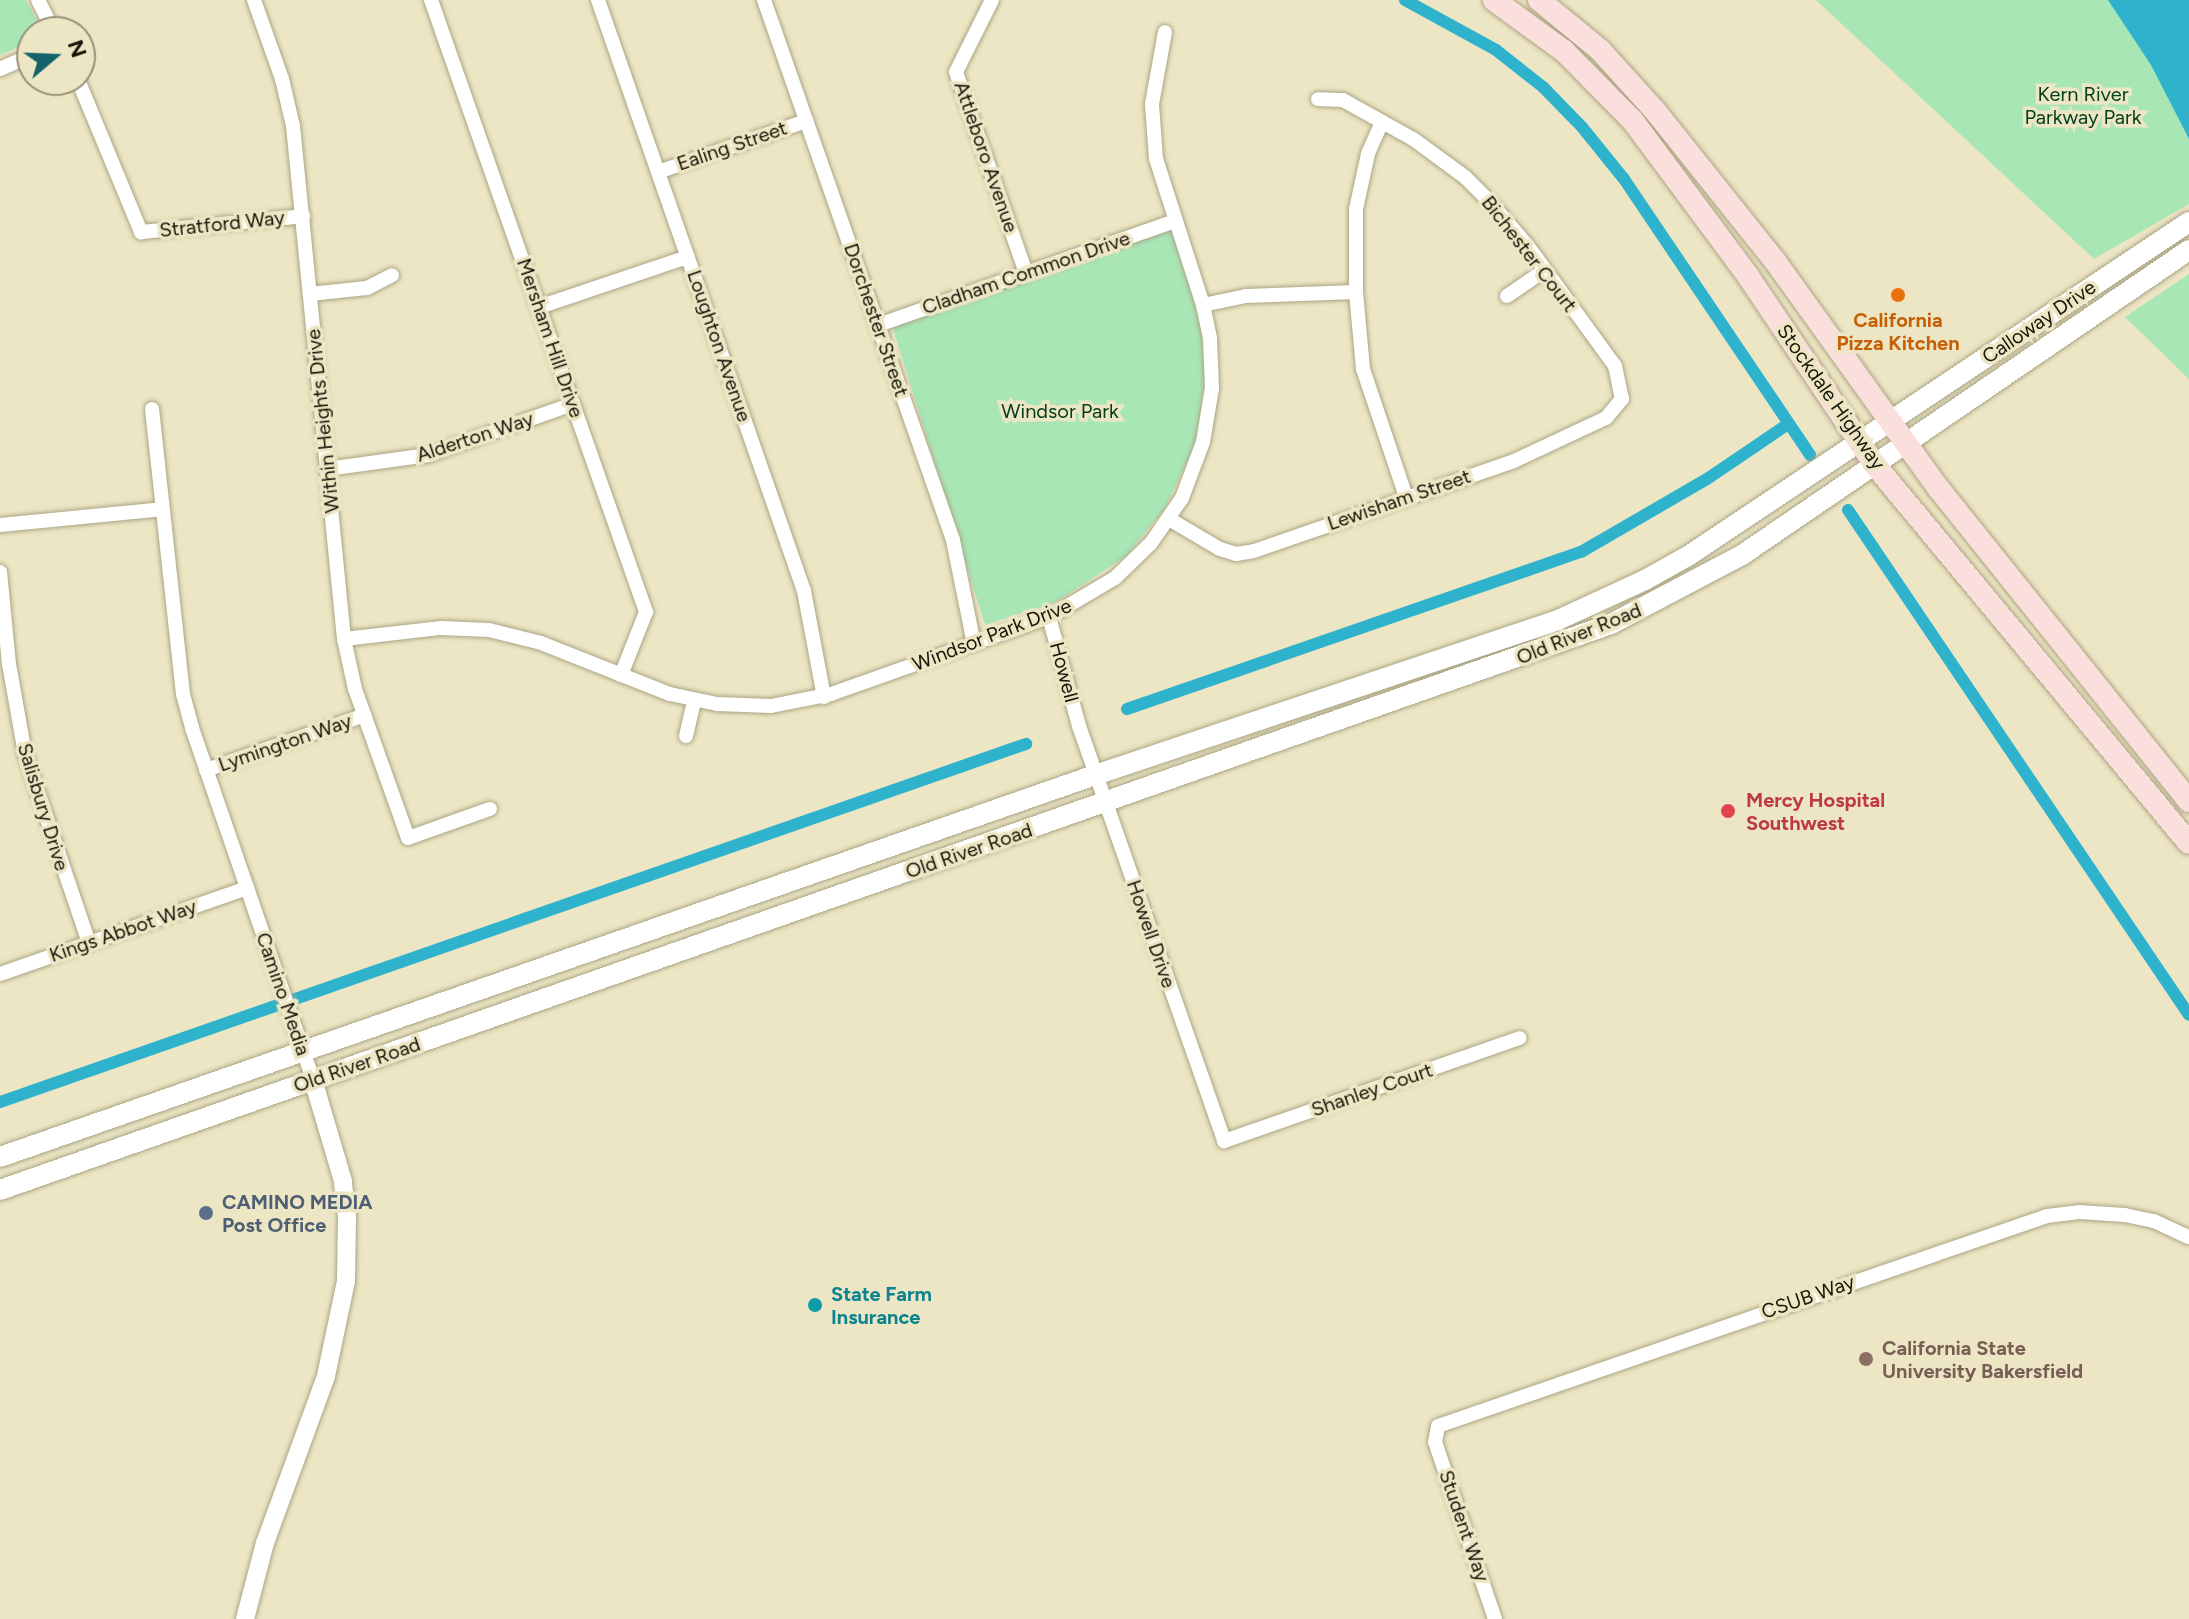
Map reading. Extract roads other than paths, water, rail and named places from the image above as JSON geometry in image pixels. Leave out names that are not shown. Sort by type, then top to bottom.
[{"type":"main road","name":"Stockdale Highway","points":[[1494,0],[1571,57],[1643,133],[1748,276],[1875,465],[2189,843]]},
{"type":"main road","name":"Stockdale Highway","points":[[1539,0],[1587,38],[1628,78],[1746,225],[1905,445],[2189,801]]},
{"type":"main road","points":[[1643,133],[1665,146],[1721,217],[1732,224],[1746,225]]},
{"type":"main road","name":"Calloway Drive","points":[[1889,423],[2186,224]]},
{"type":"main road","name":"Calloway Drive","points":[[1905,445],[2189,250]]},
{"type":"main road","name":"Old River Road","points":[[0,1157],[1095,775],[1558,620],[1645,580],[1889,423]]},
{"type":"main road","name":"Old River Road","points":[[0,1190],[1565,642],[1656,603],[1742,555],[1905,445]]},
{"type":"main road","points":[[1968,576],[2000,597],[2051,653],[2073,657]]},
{"type":"main road","points":[[1406,698],[1413,679],[1474,659],[1491,642]]},
{"type":"street","name":"Within Heights Drive","points":[[254,0],[288,102],[303,216],[344,639],[365,715],[408,838],[490,809]]},
{"type":"street","name":"Mersham Hill Drive","points":[[431,0],[646,612],[621,675]]},
{"type":"street","name":"Loughton Avenue","points":[[598,0],[804,591],[824,697]]},
{"type":"street","name":"Dorchester Street","points":[[764,0],[953,540],[974,644]]},
{"type":"street","name":"Attleboro Avenue","points":[[992,0],[956,72],[1026,273]]},
{"type":"street","name":"Windsor Park Drive","points":[[344,639],[441,628],[489,630],[541,643],[694,700],[771,706],[824,697],[1049,617],[1115,578],[1169,519],[1195,468],[1209,416],[1213,365],[1203,305],[1163,186],[1153,132],[1155,77],[1165,32]]},
{"type":"street","name":"Stratford Way","points":[[85,96],[141,232],[303,216]]},
{"type":"street","name":"Bichester Court","points":[[1318,99],[1343,100],[1413,139],[1465,177],[1510,223],[1615,366],[1622,399]]},
{"type":"street","name":"Ealing Street","points":[[658,172],[806,121]]},
{"type":"street","points":[[1382,122],[1368,154],[1356,209],[1356,292],[1363,369],[1406,497]]},
{"type":"street","name":"Cladham Common Drive","points":[[878,325],[1175,221]]},
{"type":"street","points":[[539,307],[688,257]]},
{"type":"street","points":[[1507,296],[1545,270]]},
{"type":"street","points":[[310,294],[367,288],[392,275]]},
{"type":"street","points":[[1203,305],[1258,295],[1356,292]]},
{"type":"street","name":"Lewisham Street","points":[[1169,519],[1220,549],[1236,554],[1551,446],[1606,418],[1622,399]]},
{"type":"street","name":"Alderton Way","points":[[327,469],[428,455],[573,404]]},
{"type":"street","name":"Camino Media","points":[[152,409],[179,671],[192,728],[313,1080],[343,1181],[348,1251],[343,1303],[326,1376],[265,1543],[245,1619]]},
{"type":"street","points":[[0,525],[162,509]]},
{"type":"street","name":"Salisbury Drive","points":[[0,572],[2,621],[25,754],[89,943]]},
{"type":"street","name":"Howell","points":[[1049,617],[1079,726]]},
{"type":"street","points":[[686,736],[694,700]]},
{"type":"street","name":"Lymington Way","points":[[206,770],[365,715]]},
{"type":"street","name":"Howell Drive","points":[[1079,726],[1224,1141]]},
{"type":"street","name":"Kings Abbot Way","points":[[0,974],[247,888]]},
{"type":"street","name":"Shanley Court","points":[[1224,1141],[1520,1038]]},
{"type":"street","name":"CSUB Way","points":[[1435,1432],[1443,1424],[2036,1219],[2079,1212],[2125,1215],[2154,1221],[2189,1237]]},
{"type":"street","name":"Student Way","points":[[1435,1432],[1435,1442],[1495,1619]]},
{"type":"water","points":[[2108,0],[2189,0],[2189,139],[2151,65]]},
{"type":"waterway","points":[[1405,0],[1496,50],[1543,87],[1582,127],[1624,179],[1810,455]]},
{"type":"waterway","points":[[1127,709],[1581,552],[1707,479],[1788,424]]},
{"type":"waterway","points":[[1848,510],[2189,1015]]},
{"type":"waterway","points":[[0,1102],[1026,744]]},
{"type":"place","name":"California Pizza Kitchen","points":[[1898,295]]},
{"type":"place","name":"Mercy Hospital Southwest","points":[[1728,811]]},
{"type":"place","name":"CAMINO MEDIA Post Office","points":[[206,1213]]},
{"type":"place","name":"State Farm Insurance","points":[[815,1305]]},
{"type":"place","name":"California State University Bakersfield","points":[[1866,1359]]},
{"type":"park label","name":"Kern River Parkway Park","points":[[2083,106]]},
{"type":"park label","name":"Windsor Park","points":[[1060,411]]}]
